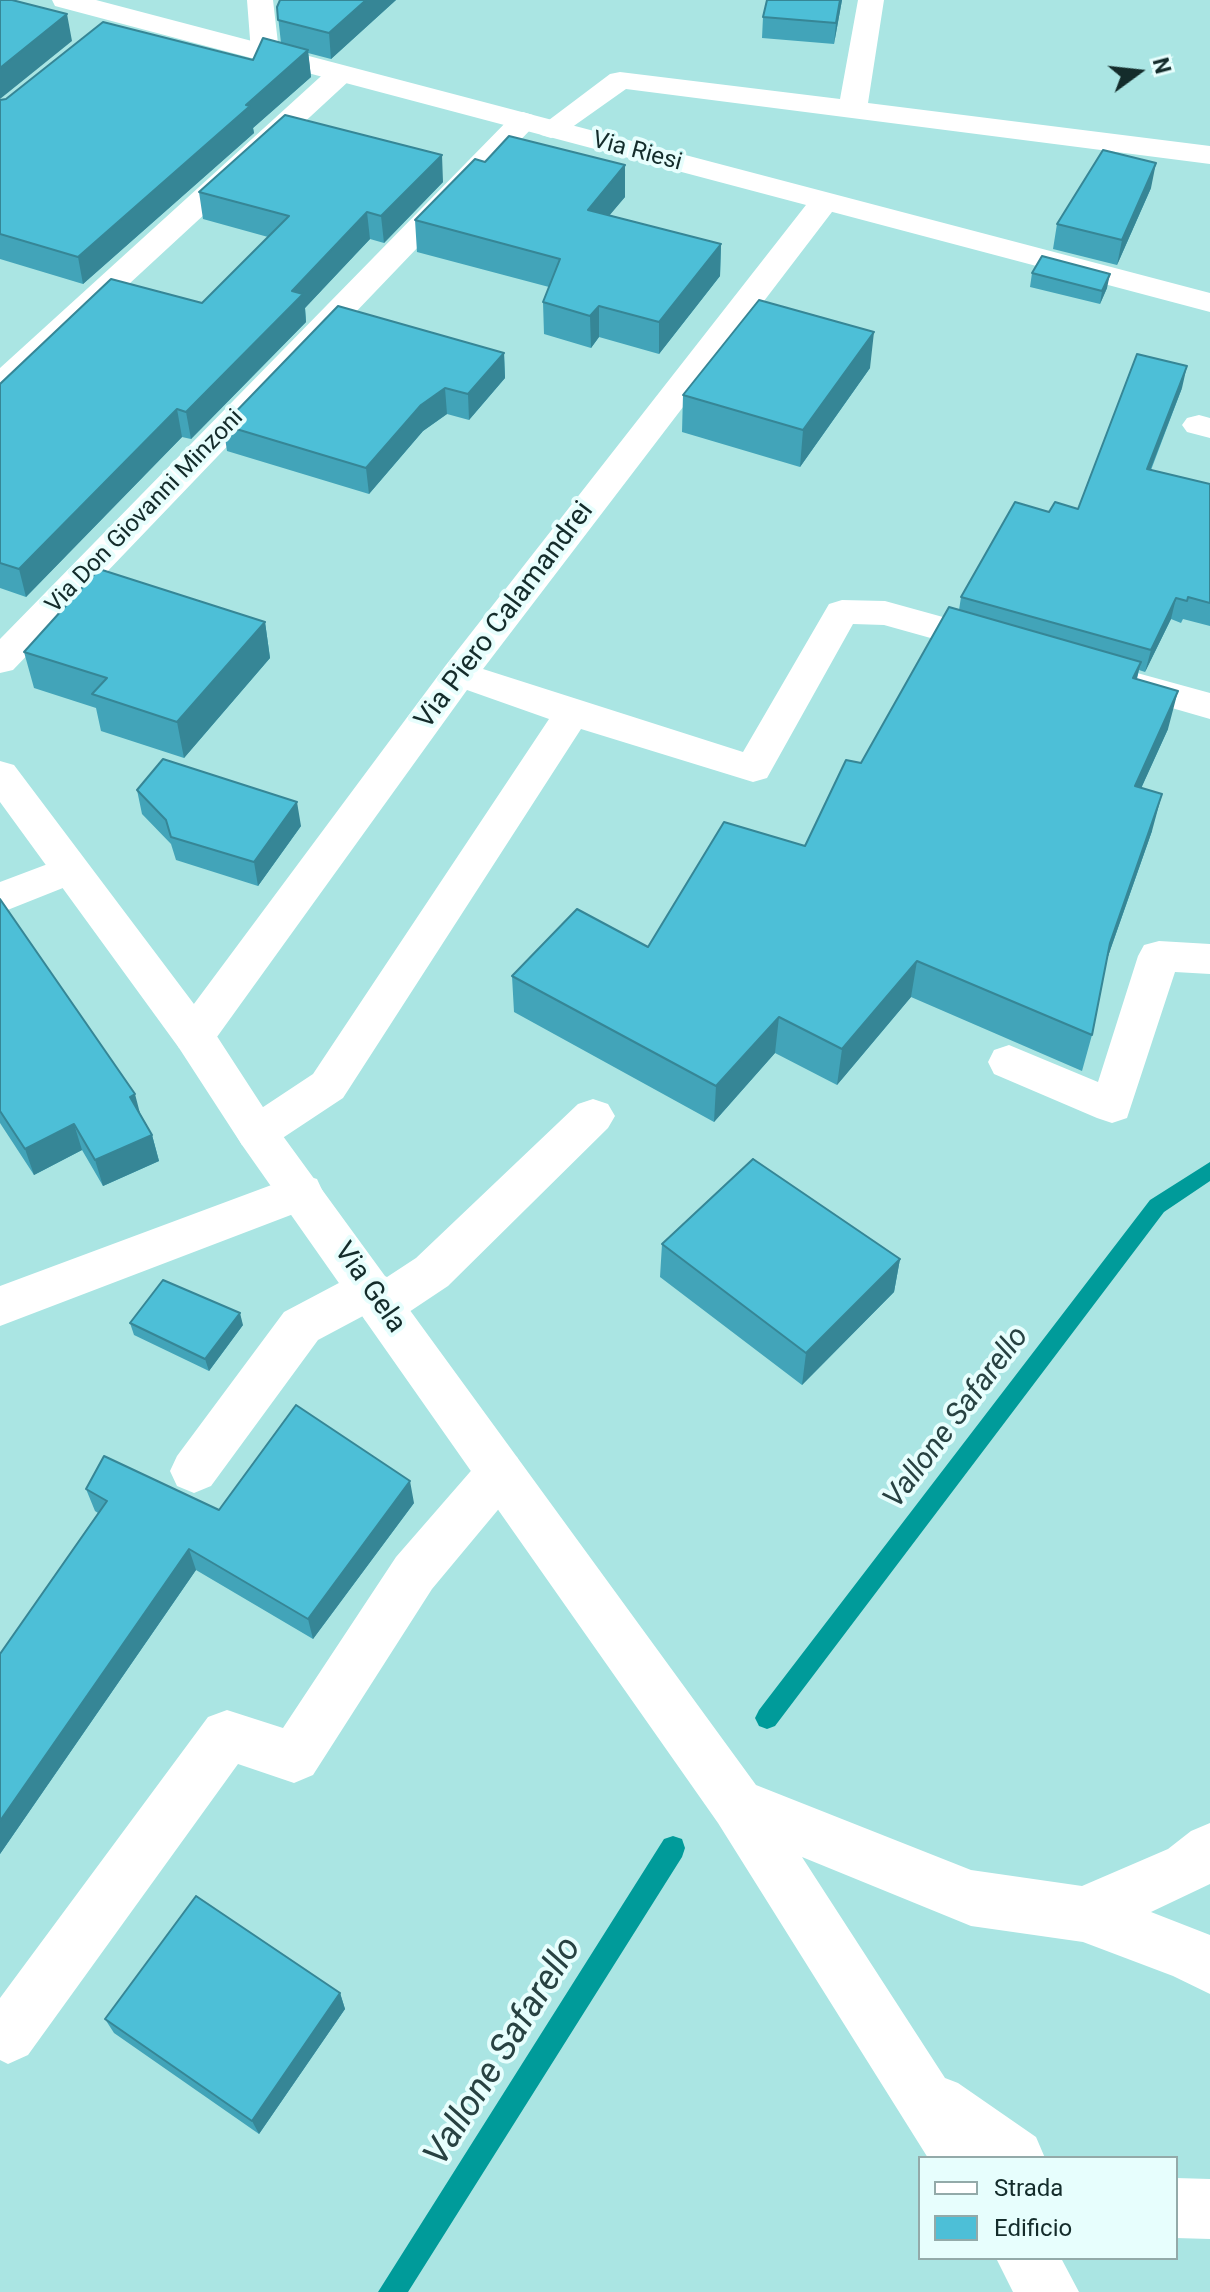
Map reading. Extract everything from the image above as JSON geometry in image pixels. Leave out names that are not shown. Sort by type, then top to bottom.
[{"type":"street","name":"Via Riesi","points":[[65,0],[1210,303]]},
{"type":"street","points":[[260,0],[265,52]]},
{"type":"street","points":[[853,107],[871,0]]},
{"type":"street","points":[[102,34],[125,16]]},
{"type":"street","points":[[0,385],[340,74]]},
{"type":"street","name":"Via Don Giovanni Minzoni","points":[[0,661],[537,125],[620,80],[853,107],[1210,155]]},
{"type":"street","name":"Via Piero Calamandrei","points":[[194,1036],[459,674],[824,202]]},
{"type":"street","points":[[459,674],[753,769],[842,612],[885,613],[1033,655]]},
{"type":"street","points":[[1092,672],[1210,706]]},
{"type":"street","points":[[257,1133],[328,1086],[572,713]]},
{"type":"street","name":"Via Gela","points":[[0,774],[194,1036],[257,1133],[737,1804],[961,2156]]},
{"type":"street","points":[[0,898],[69,870]]},
{"type":"street","points":[[1009,1062],[1112,1106],[1159,956],[1210,959]]},
{"type":"street","points":[[194,1471],[301,1326],[376,1298],[432,1272],[593,1116]]},
{"type":"street","points":[[0,1306],[301,1192]]},
{"type":"street","points":[[8,2035],[227,1735],[294,1757],[414,1573],[500,1472]]},
{"type":"street","points":[[737,1804],[971,1898],[1083,1914],[1189,1954],[1210,1966]]},
{"type":"street","points":[[1083,1914],[1187,1868],[1210,1850]]},
{"type":"street","points":[[919,2091],[1012,2156]]},
{"type":"street","points":[[1178,2208],[1210,2209]]},
{"type":"street","points":[[1027,2260],[1048,2292]]},
{"type":"building","points":[[0,0],[12,0],[67,14],[0,68]]},
{"type":"building","points":[[280,0],[366,0],[329,33],[278,20]]},
{"type":"building","points":[[767,0],[840,0],[836,23],[763,17]]},
{"type":"building","points":[[103,22],[253,60],[263,38],[308,50],[246,105],[250,106],[78,257],[0,234],[0,100],[6,99]]},
{"type":"building","points":[[285,115],[442,155],[381,216],[367,212],[292,291],[303,294],[186,412],[177,409],[19,569],[0,563],[0,384],[111,279],[202,303],[289,216],[199,192]]},
{"type":"building","points":[[509,136],[625,165],[588,210],[721,244],[659,322],[599,306],[590,316],[543,302],[560,259],[415,220],[475,159],[485,162]]},
{"type":"building","points":[[1103,150],[1156,163],[1122,240],[1057,224]]},
{"type":"building","points":[[1042,256],[1110,274],[1102,291],[1032,273]]},
{"type":"building","points":[[759,300],[874,332],[803,430],[683,395]]},
{"type":"building","points":[[338,306],[504,353],[468,394],[445,388],[421,405],[366,468],[223,425]]},
{"type":"building","points":[[1137,354],[1187,366],[1147,469],[1210,484],[1210,603],[1188,597],[1187,601],[1176,598],[1151,650],[961,597],[1015,502],[1049,512],[1055,502],[1078,509]]},
{"type":"building","points":[[99,569],[265,622],[177,722],[92,694],[107,678],[24,652]]},
{"type":"building","points":[[949,607],[1141,662],[1133,678],[1178,691],[1135,786],[1162,794],[1110,943],[1092,1035],[917,961],[842,1049],[779,1017],[716,1086],[512,976],[577,909],[648,947],[724,822],[805,846],[846,760],[861,763]]},
{"type":"building","points":[[163,759],[297,802],[254,862],[171,837],[166,820],[137,790]]},
{"type":"building","points":[[0,899],[135,1094],[130,1097],[152,1135],[95,1160],[74,1124],[25,1149],[0,1111]]},
{"type":"building","points":[[753,1159],[900,1259],[806,1353],[662,1244]]},
{"type":"building","points":[[163,1280],[240,1313],[205,1359],[130,1323]]},
{"type":"building","points":[[296,1405],[410,1481],[308,1619],[189,1549],[0,1821],[0,1654],[107,1501],[86,1489],[104,1456],[219,1510]]},
{"type":"building","points":[[196,1896],[340,1993],[252,2121],[105,2019]]},
{"type":"waterway","name":"Vallone Safarello","points":[[767,1718],[1157,1206],[1210,1170]]},
{"type":"waterway","name":"Vallone Safarello","points":[[392,2292],[673,1848]]}]
